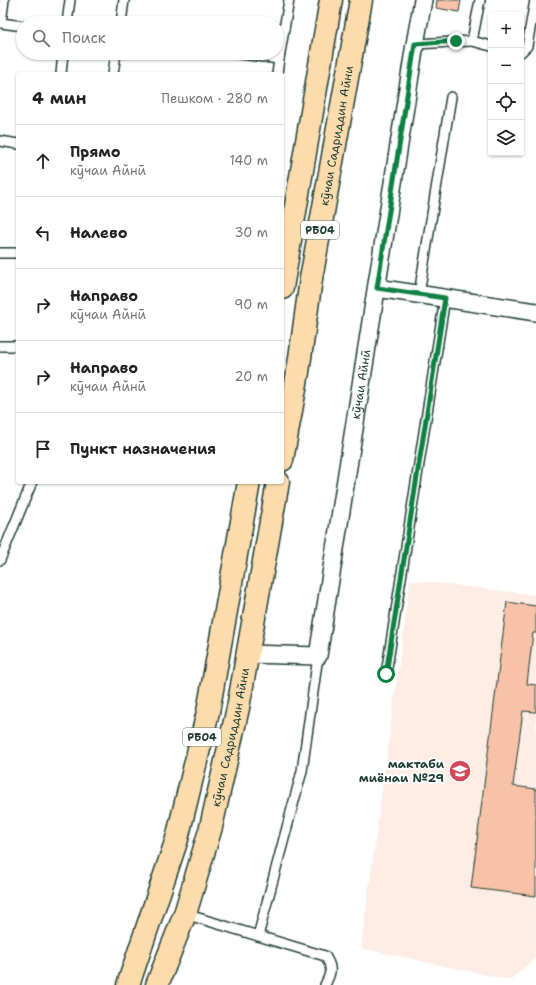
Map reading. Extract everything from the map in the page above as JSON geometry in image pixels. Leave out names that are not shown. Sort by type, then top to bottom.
[{"type":"highway","name":"РБ04","points":[[284,276],[331,0]]},
{"type":"highway","name":"кӯчаи Садриддин Айни","points":[[284,449],[298,372],[311,279],[361,0]]},
{"type":"highway","name":"РБ04","points":[[128,985],[177,839],[208,712],[249,484]]},
{"type":"highway","name":"кӯчаи Садриддин Айни","points":[[157,985],[185,914],[212,827],[238,708],[278,484]]},
{"type":"street","name":"кӯчаи Айнӣ","points":[[318,656],[423,0]]},
{"type":"street","points":[[377,288],[536,312]]},
{"type":"street","points":[[248,654],[318,656]]},
{"type":"lane","points":[[4,0],[0,26],[16,26]]},
{"type":"lane","points":[[68,16],[70,0]]},
{"type":"lane","points":[[122,16],[124,0]]},
{"type":"lane","points":[[284,30],[289,0]]},
{"type":"lane","points":[[472,41],[480,0]]},
{"type":"lane","points":[[524,49],[527,46],[535,0]]},
{"type":"lane","points":[[415,44],[472,41],[488,45]]},
{"type":"lane","points":[[60,72],[62,60]]},
{"type":"lane","points":[[113,72],[115,60]]},
{"type":"lane","points":[[277,72],[279,60]]},
{"type":"lane","points":[[419,294],[451,97]]},
{"type":"lane","points":[[0,141],[16,144]]},
{"type":"lane","points":[[0,253],[16,254]]},
{"type":"lane","points":[[386,674],[445,298]]},
{"type":"lane","points":[[0,346],[16,346]]},
{"type":"lane","points":[[0,560],[31,484]]},
{"type":"lane","points":[[258,936],[302,771],[318,656]]},
{"type":"lane","points":[[185,914],[325,956],[330,964],[330,975],[325,985]]},
{"type":"shaded area","name":"мактаби миёнаи №29","points":[[410,580],[536,595],[536,957],[510,980],[361,948]]},
{"type":"building","points":[[437,0],[461,0],[459,12],[436,8]]},
{"type":"building","points":[[507,602],[536,606],[536,633],[533,633],[527,684],[536,685],[536,712],[523,711],[513,786],[536,789],[536,896],[471,888]]},
{"type":"place","name":"мактаби миёнаи №29","points":[[460,771]]},
{"type":"route","points":[[386,674],[445,298],[377,288],[415,44],[456,41]]}]
